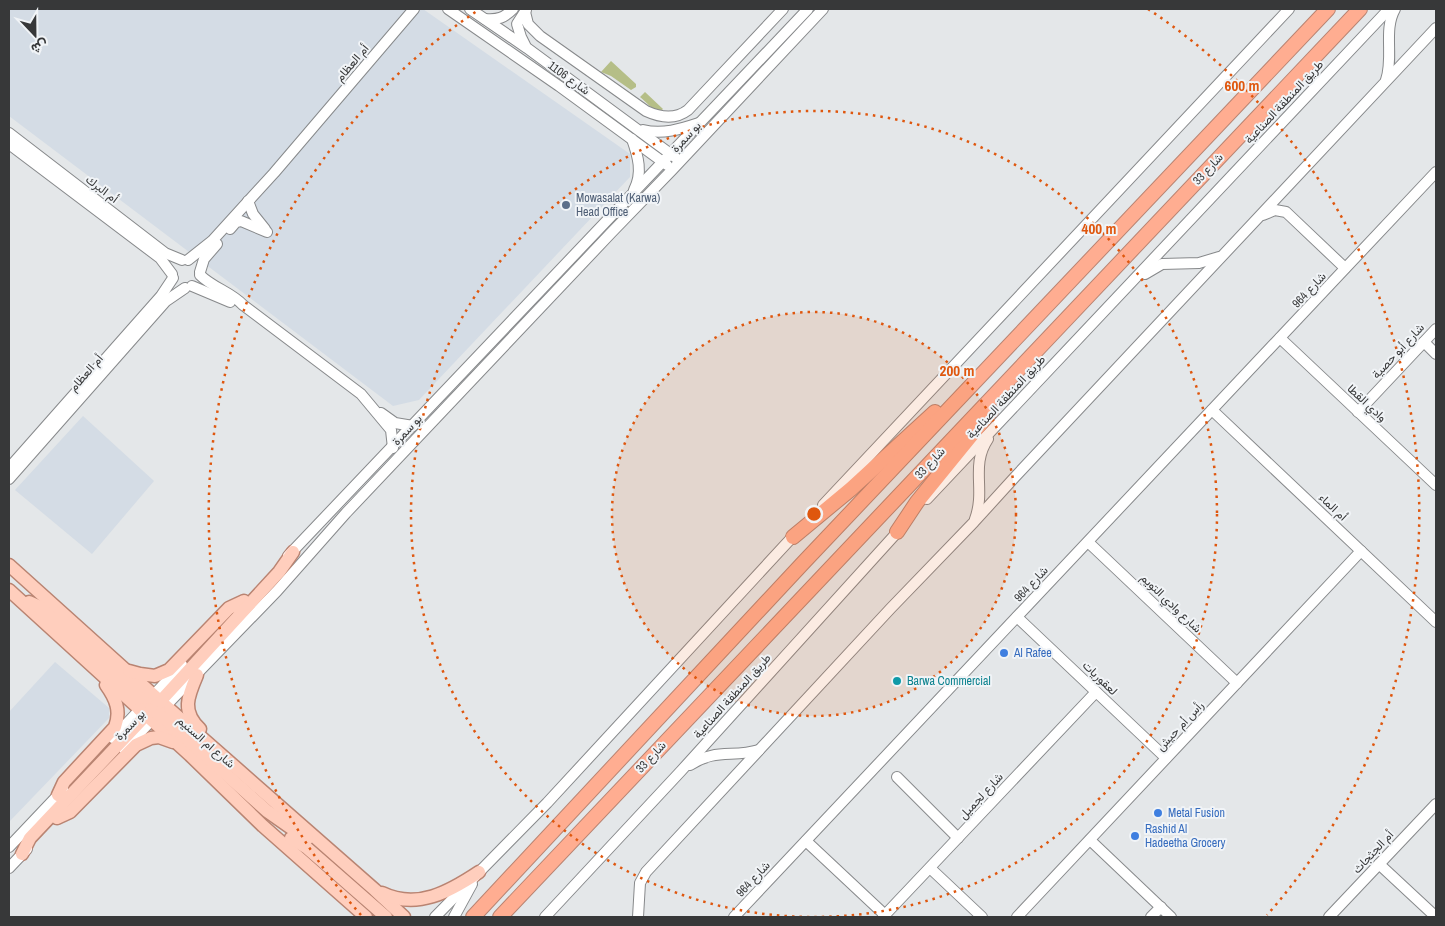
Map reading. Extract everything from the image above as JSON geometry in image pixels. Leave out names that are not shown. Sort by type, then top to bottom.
[{"type":"highway","name":"شارع 33","points":[[473,917],[803,563],[1328,9]]},
{"type":"highway","name":"شارع 33","points":[[500,917],[1360,9]]},
{"type":"highway","points":[[897,532],[917,502],[1012,388],[1033,355]]},
{"type":"highway","points":[[793,537],[844,496],[936,411],[990,367]]},
{"type":"main road","points":[[22,854],[30,838],[279,572],[293,552]]},
{"type":"main road","name":"شارع ام السنيم","points":[[9,565],[126,670],[190,755],[263,826],[366,917]]},
{"type":"main road","points":[[12,593],[40,607],[266,811],[349,866]]},
{"type":"main road","name":"شارع ام السنيم","points":[[12,593],[92,667],[153,708],[239,771],[349,866],[404,917]]},
{"type":"main road","points":[[126,670],[147,676],[155,676],[170,670],[229,608],[244,601]]},
{"type":"main road","points":[[58,795],[64,782],[112,732],[118,721],[119,714],[116,702],[92,667]]},
{"type":"main road","points":[[197,674],[188,701],[188,711],[191,718],[197,726],[226,752],[239,771]]},
{"type":"main road","points":[[57,818],[70,812],[136,745],[146,739],[159,738],[169,740],[190,755]]},
{"type":"main road","points":[[263,826],[292,838],[307,848],[386,917]]},
{"type":"main road","points":[[375,890],[392,898],[417,901],[448,892],[479,872]]},
{"type":"main road","points":[[332,886],[355,917]]},
{"type":"street","name":"أم العظام","points":[[185,260],[212,241],[286,160],[414,9]]},
{"type":"street","name":"أم العظام","points":[[396,30],[405,24],[418,9]]},
{"type":"street","name":"شارع 1106","points":[[448,9],[632,138],[672,170]]},
{"type":"street","name":"شارع 1106","points":[[470,9],[527,48],[681,161]]},
{"type":"street","points":[[485,19],[499,19],[506,16],[508,10],[523,14],[528,24],[540,36],[646,111],[656,116],[666,117],[688,110],[783,9]]},
{"type":"street","name":"بو سمرة","points":[[9,868],[57,818],[244,601],[293,552],[808,9]]},
{"type":"street","name":"بو سمرة","points":[[9,847],[58,795],[153,708],[197,674],[276,591],[346,512],[610,233],[681,161],[823,9]]},
{"type":"street","points":[[435,917],[553,797],[793,537],[1289,9]]},
{"type":"street","name":"طريق المنطقة الصناعية","points":[[544,917],[1004,416],[1389,9]]},
{"type":"street","points":[[1385,84],[1390,62],[1390,21],[1395,9]]},
{"type":"street","points":[[523,14],[518,31],[527,48]]},
{"type":"street","points":[[638,917],[640,884],[646,872],[1255,219],[1385,84],[1436,28]]},
{"type":"street","points":[[639,130],[650,132],[669,131],[700,123]]},
{"type":"street","name":"أم البرك","points":[[9,133],[21,149],[160,258],[173,276]]},
{"type":"street","points":[[632,138],[638,155],[639,170],[632,195]]},
{"type":"street","name":"أم البرك","points":[[9,144],[21,149],[165,252],[185,260]]},
{"type":"street","name":"شارع 964","points":[[734,917],[1436,172]]},
{"type":"street","points":[[1290,183],[1284,197],[1286,212],[1346,268]]},
{"type":"street","points":[[189,287],[198,281],[204,259],[236,222],[244,221],[267,232],[253,214],[248,201]]},
{"type":"street","points":[[1255,219],[1270,211],[1286,212]]},
{"type":"street","points":[[1122,291],[1162,264],[1199,263],[1220,257]]},
{"type":"street","points":[[243,305],[178,285],[173,276],[173,268],[177,263],[185,260],[198,265],[200,274],[208,283],[237,299],[361,394],[391,430],[392,448]]},
{"type":"street","name":"أم العظام","points":[[9,479],[161,296],[173,276]]},
{"type":"street","name":"أم العظام","points":[[9,468],[166,301],[189,287]]},
{"type":"street","name":"شارع أبو حصية","points":[[1358,412],[1436,329]]},
{"type":"street","name":"وادي القطا","points":[[1280,338],[1436,485]]},
{"type":"street","points":[[1424,342],[1436,354]]},
{"type":"street","points":[[373,408],[395,423],[413,426]]},
{"type":"street","name":"أم الماء","points":[[1212,410],[1436,622]]},
{"type":"street","points":[[974,522],[981,493],[979,460],[986,444],[1004,416]]},
{"type":"street","name":"شارع وادي التويم","points":[[1088,542],[1237,683]]},
{"type":"street","name":"رأس أم حيش","points":[[1017,917],[1361,551]]},
{"type":"street","name":"لعقوريات","points":[[1017,617],[1166,758]]},
{"type":"street","name":"شارع لجميل","points":[[884,916],[1096,692]]},
{"type":"street","points":[[681,770],[709,755],[747,753],[760,749]]},
{"type":"street","points":[[897,777],[958,838]]},
{"type":"street","name":"أم الجثجاث","points":[[1329,917],[1436,804]]},
{"type":"street","points":[[1090,840],[1171,917]]},
{"type":"street","points":[[806,841],[884,916]]},
{"type":"street","points":[[1379,864],[1436,917]]},
{"type":"street","points":[[930,868],[982,917]]},
{"type":"street","points":[[454,917],[479,872]]},
{"type":"street","points":[[1151,917],[1161,908]]},
{"type":"shaded area","points":[[9,9],[423,9],[630,154],[630,177],[419,400],[393,406],[9,116]]},
{"type":"shaded area","points":[[83,416],[154,481],[92,554],[15,490]]},
{"type":"shaded area","points":[[55,662],[109,708],[109,718],[9,822],[9,712]]},
{"type":"green space","points":[[611,61],[636,84],[636,87],[631,90],[611,76],[601,72]]},
{"type":"green space","points":[[645,92],[662,110],[652,108],[640,97]]},
{"type":"place","name":"Mowasalat (Karwa) Head Office","points":[[566,205]]},
{"type":"place","name":"Al Rafee","points":[[1004,653]]},
{"type":"place","name":"Barwa Commercial","points":[[897,681]]},
{"type":"place","name":"Metal Fusion","points":[[1158,813]]},
{"type":"place","name":"Rashid Al Hadeetha Grocery","points":[[1135,836]]}]
